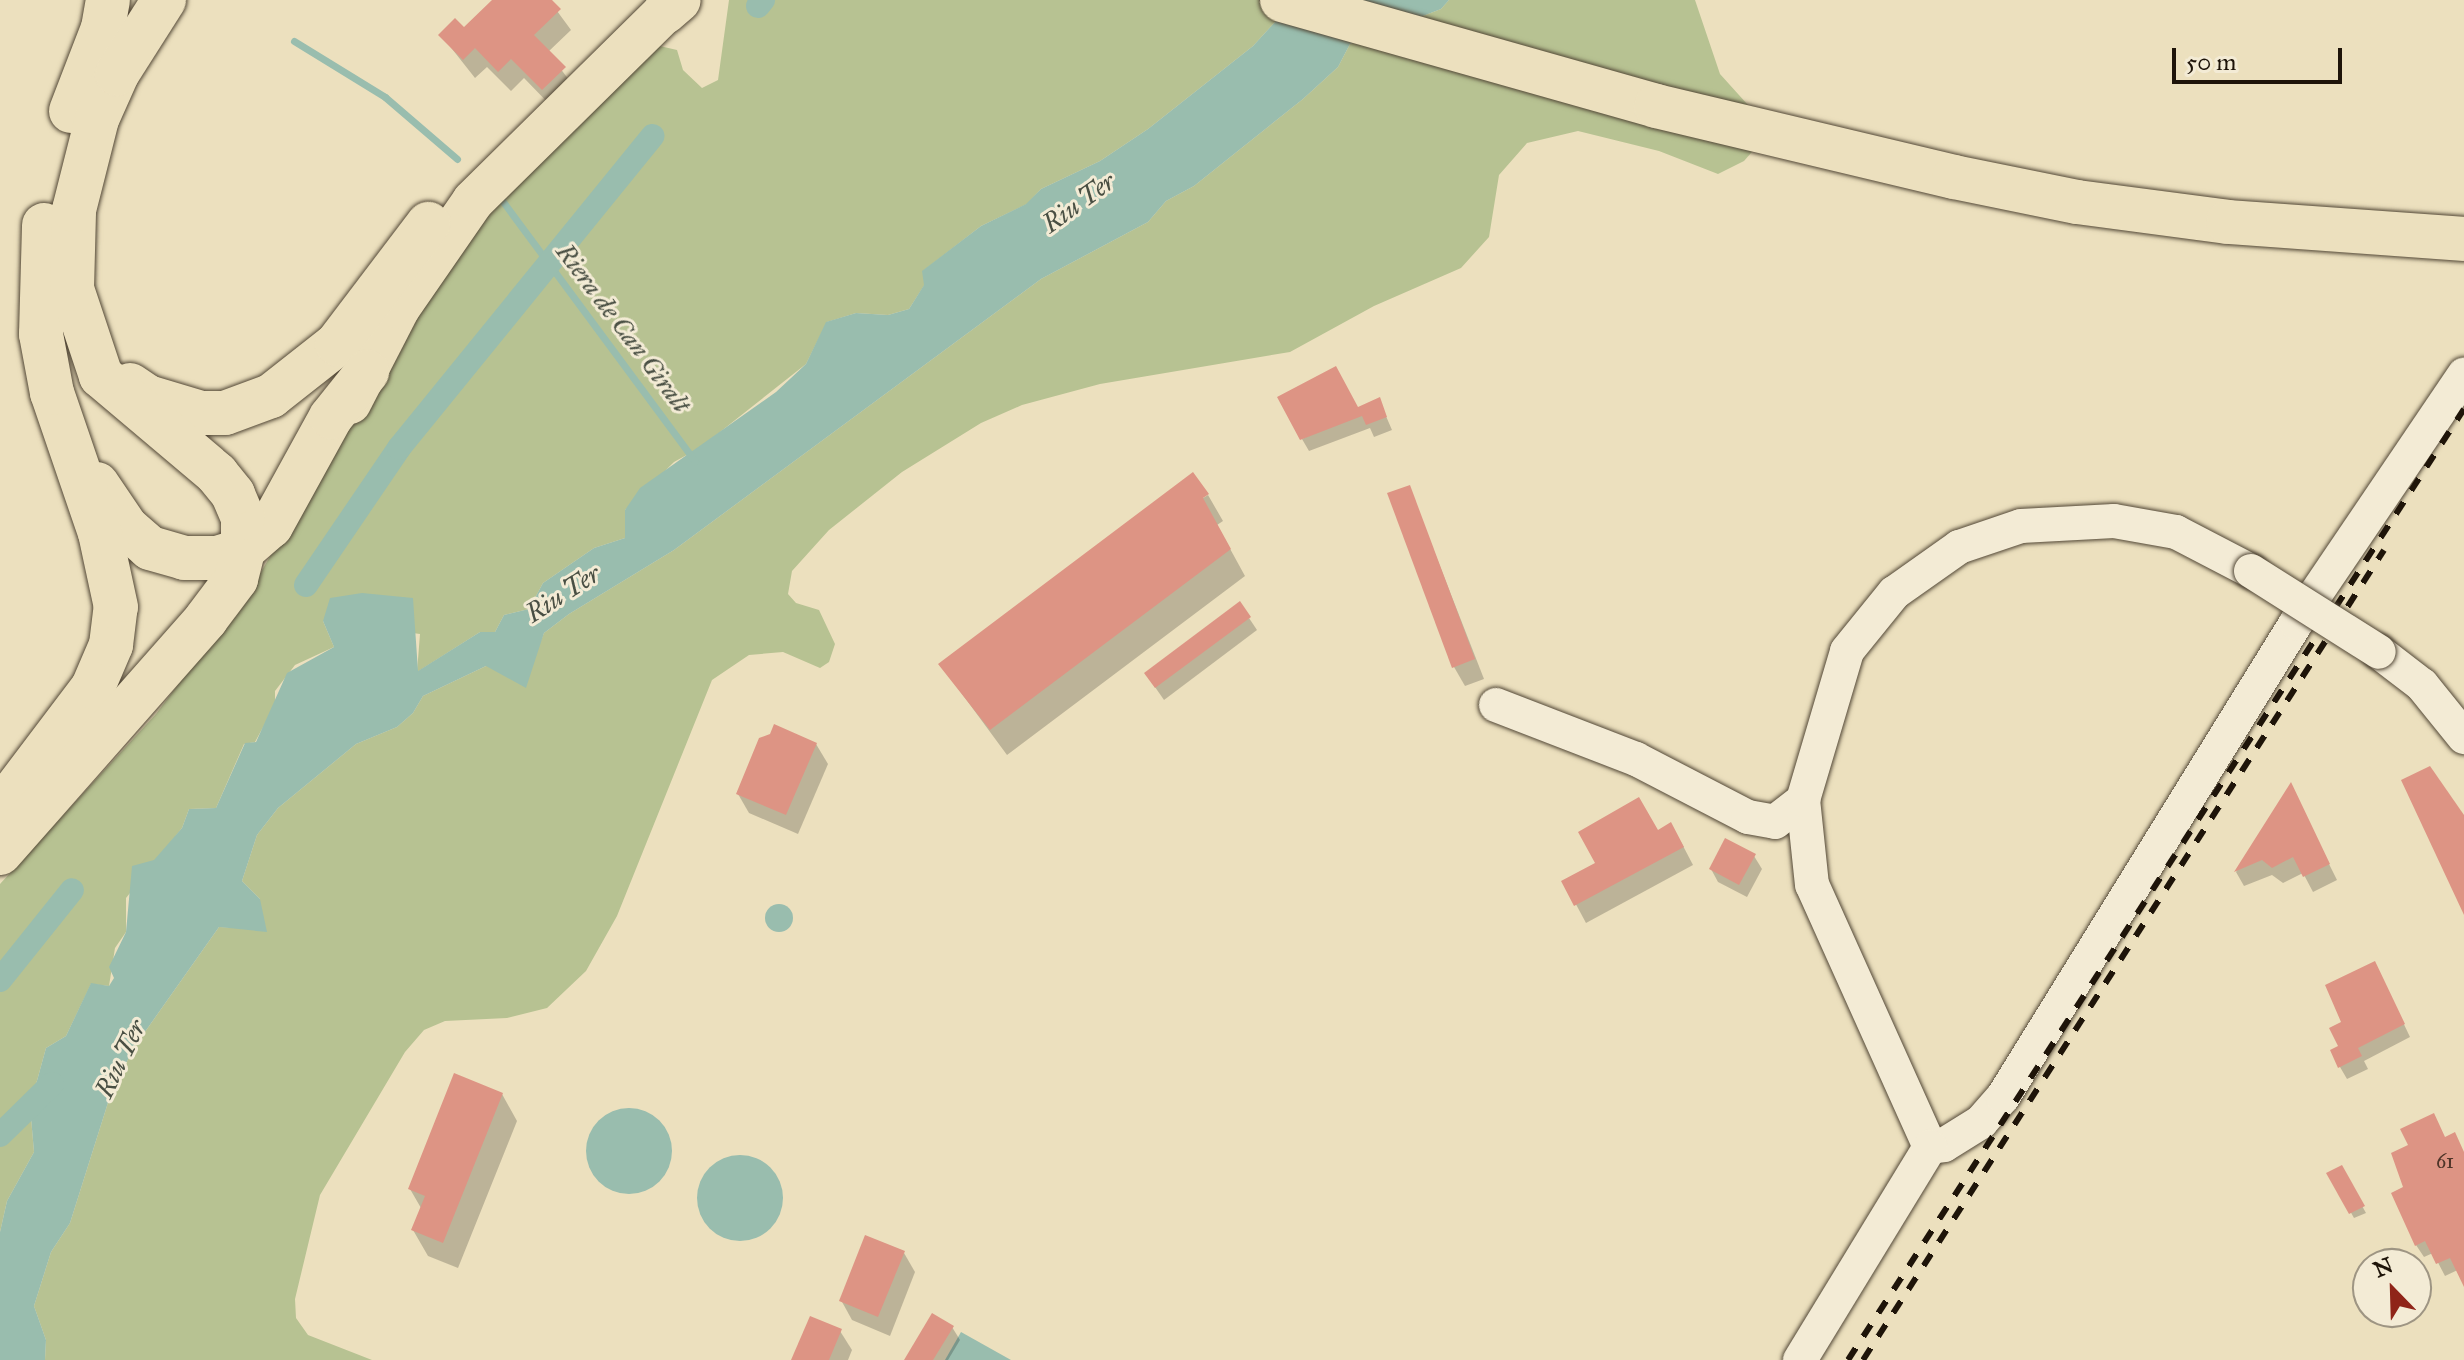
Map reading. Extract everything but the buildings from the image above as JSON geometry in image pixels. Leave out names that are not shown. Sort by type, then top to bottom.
[{"type":"highway","points":[[0,810],[64,731],[93,687],[111,645],[113,577],[62,427],[41,334],[44,228],[60,147],[103,28],[108,0]]},
{"type":"highway","points":[[0,853],[188,641],[236,579],[243,550],[243,518],[233,494],[101,376],[79,317],[70,254],[85,165],[117,74],[164,0]]},
{"type":"highway","points":[[1282,0],[1604,91],[1893,164],[2077,202],[2279,228],[2464,239]]},
{"type":"highway","points":[[79,317],[98,355],[118,377],[148,397],[201,413],[250,407],[318,364],[428,224]]},
{"type":"highway","points":[[62,427],[126,527],[150,548],[184,558],[217,558],[243,550],[271,526],[331,417],[367,372]]},
{"type":"main road","points":[[0,833],[113,712],[243,550],[384,292],[428,224],[499,142],[666,3]]},
{"type":"main road","points":[[0,864],[132,724],[221,618],[292,512],[414,285],[473,201],[666,3]]},
{"type":"street","points":[[1930,1147],[1944,1145],[1981,1122],[2003,1097],[2296,623],[2464,375]]},
{"type":"street","points":[[1930,1147],[1812,885],[1803,800],[1847,651],[1894,593],[1959,547],[2021,526],[2114,521],[2176,532],[2251,571],[2379,652],[2422,685],[2464,737]]},
{"type":"street","points":[[1496,705],[1636,759],[1748,817],[1775,822],[1803,800]]},
{"type":"street","points":[[1800,1360],[1930,1147]]},
{"type":"shaded area","points":[[729,0],[1295,0],[1253,46],[1148,129],[1100,161],[1041,189],[1027,204],[981,226],[923,271],[925,284],[909,309],[888,315],[856,313],[827,322],[806,364],[701,447],[674,462],[625,510],[625,538],[594,548],[543,583],[529,609],[504,615],[495,632],[480,632],[417,672],[420,634],[323,621],[334,647],[295,665],[275,691],[275,705],[255,742],[244,744],[216,808],[189,809],[182,828],[126,898],[126,932],[115,948],[109,986],[91,984],[66,1036],[46,1048],[30,1106],[34,1152],[7,1201],[0,1232],[0,884],[156,714],[257,579],[445,254],[651,44],[677,50],[683,70],[702,88],[718,80]]},
{"type":"shaded area","points":[[1449,0],[1695,0],[1720,74],[1757,115],[1758,145],[1744,161],[1718,174],[1659,151],[1578,131],[1527,143],[1499,175],[1489,237],[1461,268],[1374,306],[1290,352],[1100,384],[1022,405],[981,423],[902,472],[829,530],[792,571],[788,594],[796,603],[819,610],[835,644],[829,662],[820,668],[783,652],[749,655],[712,680],[617,916],[586,971],[547,1008],[507,1018],[445,1021],[424,1030],[405,1052],[320,1195],[295,1299],[296,1318],[308,1335],[372,1360],[45,1360],[46,1340],[34,1306],[51,1252],[70,1223],[112,1090],[135,1046],[219,927],[239,928],[260,899],[242,881],[257,835],[278,808],[356,744],[397,727],[413,713],[423,696],[486,666],[534,658],[544,633],[569,614],[674,550],[1041,279],[1148,222],[1166,201],[1194,186],[1303,99],[1338,67],[1350,44],[1441,9]]},
{"type":"water","name":"Riu Ter","points":[[1295,0],[1449,0],[1441,9],[1350,44],[1338,67],[1303,99],[1194,186],[1166,201],[1148,222],[1041,279],[674,550],[569,614],[544,633],[526,688],[486,666],[423,696],[413,713],[397,727],[356,744],[278,808],[257,835],[242,881],[260,899],[267,932],[219,927],[135,1046],[112,1090],[70,1223],[51,1252],[34,1306],[46,1340],[45,1360],[0,1360],[0,1232],[7,1201],[34,1152],[30,1106],[46,1048],[66,1036],[91,983],[109,986],[114,978],[109,967],[126,932],[132,866],[154,860],[182,828],[189,809],[216,808],[245,743],[256,742],[287,673],[334,647],[323,621],[330,598],[362,593],[413,598],[418,671],[480,632],[495,632],[504,615],[529,609],[543,583],[594,548],[625,538],[625,510],[640,488],[776,392],[806,364],[826,322],[856,313],[888,315],[909,309],[924,285],[922,271],[981,226],[1026,204],[1041,189],[1100,161],[1148,129],[1253,46]]},
{"type":"water","points":[[779,904],[789,908],[793,918],[789,928],[779,932],[769,928],[765,918],[769,908]]},
{"type":"water","points":[[629,1108],[646,1111],[665,1127],[672,1151],[669,1168],[653,1187],[629,1194],[612,1191],[593,1175],[586,1151],[589,1134],[605,1115]]},
{"type":"water","points":[[740,1155],[764,1162],[776,1174],[783,1198],[776,1222],[764,1234],[740,1241],[716,1234],[704,1222],[697,1198],[704,1174],[716,1162]]},
{"type":"water","points":[[961,1332],[1011,1360],[945,1360]]},
{"type":"waterway","points":[[758,6],[763,0]]},
{"type":"waterway","name":"Riera de Can Giralt","points":[[294,41],[385,97],[457,159]]},
{"type":"waterway","points":[[306,585],[399,448],[653,136]]},
{"type":"waterway","name":"Riera de Can Giralt","points":[[501,199],[695,461]]},
{"type":"waterway","points":[[0,980],[72,890]]},
{"type":"waterway","points":[[0,1135],[52,1084]]},
{"type":"railway","points":[[1848,1360],[2464,409]]},
{"type":"railway","points":[[1863,1360],[2384,550]]}]
